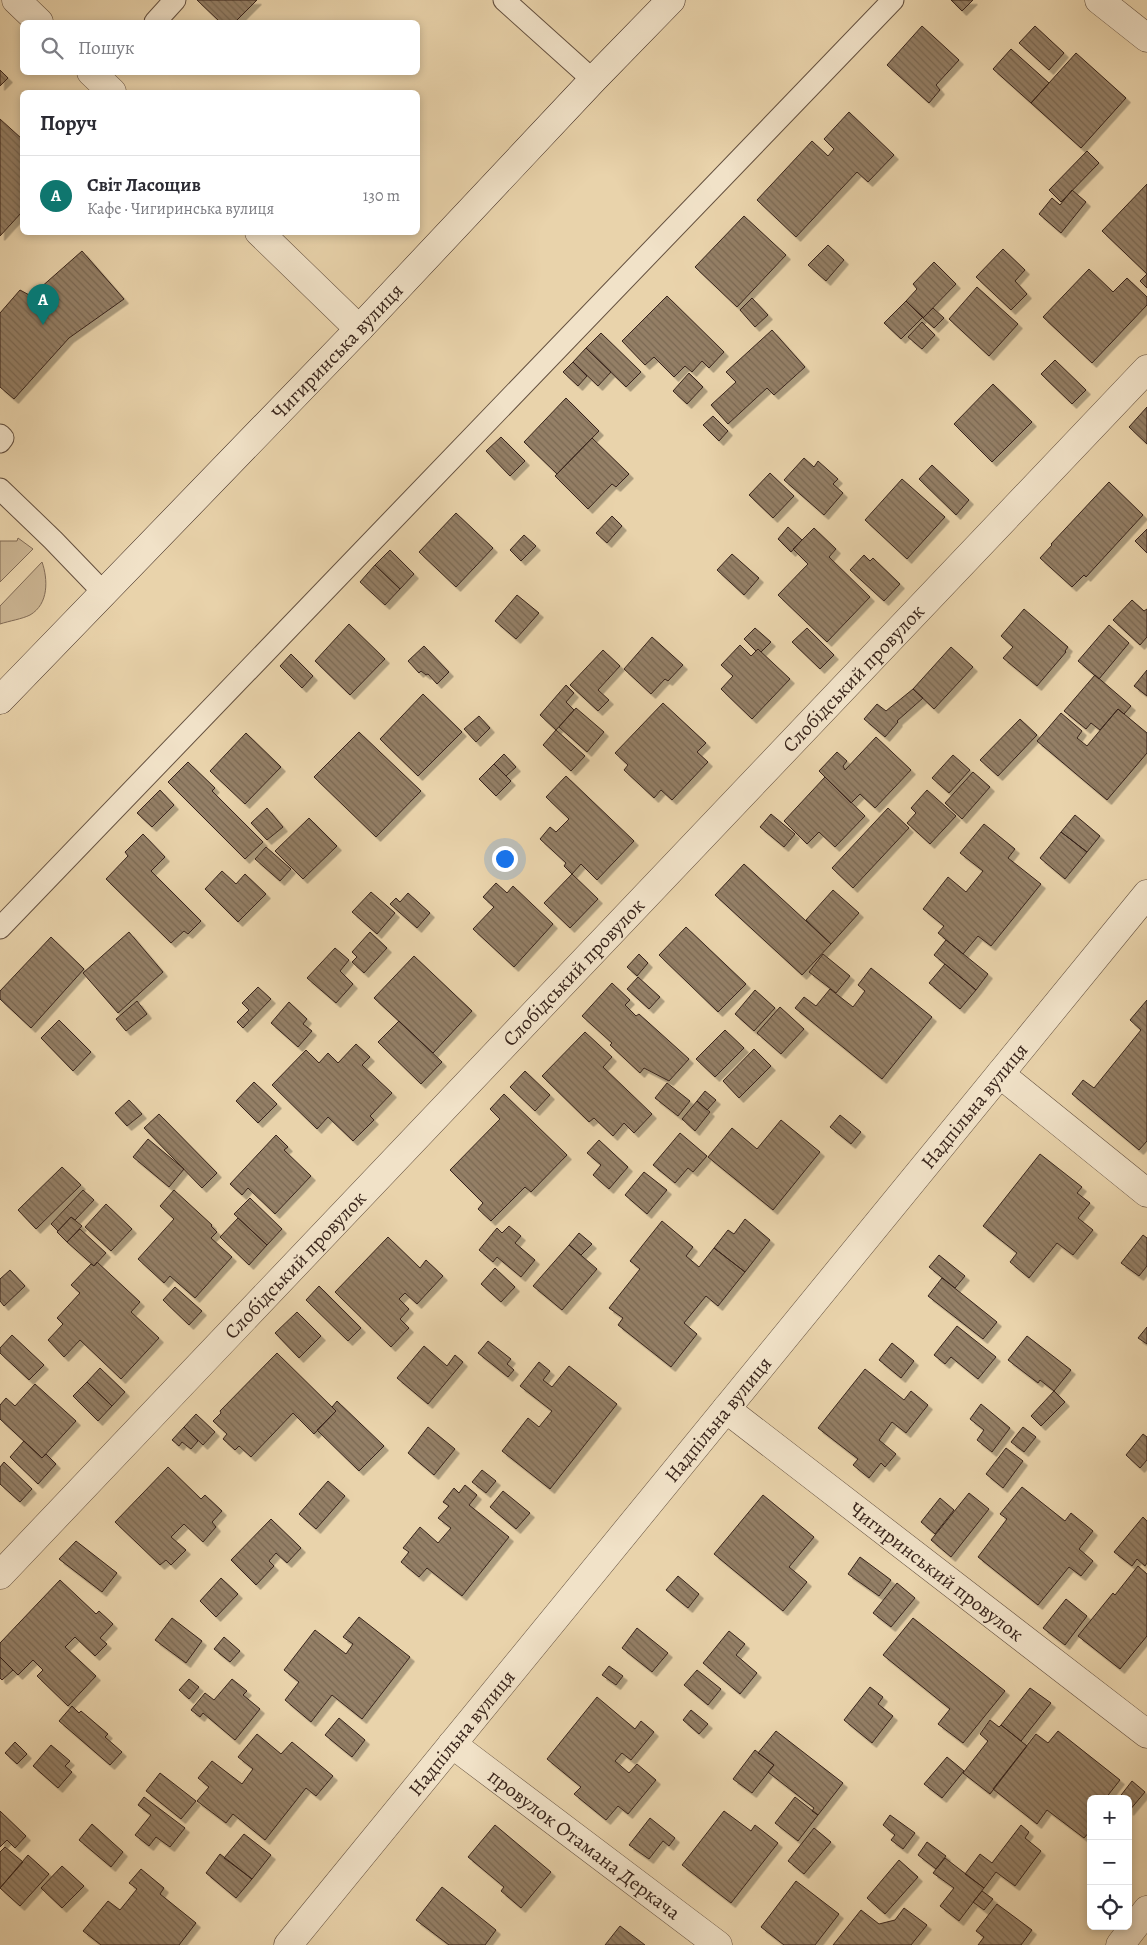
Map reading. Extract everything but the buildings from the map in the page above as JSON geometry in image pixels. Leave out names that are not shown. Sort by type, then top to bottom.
[{"type":"street","points":[[16,0],[37,20]]},
{"type":"street","name":"Чигиринська вулиця","points":[[0,700],[359,330],[593,80],[671,0]]},
{"type":"street","points":[[1099,0],[1147,38]]},
{"type":"street","points":[[262,235],[359,330]]},
{"type":"street","name":"Слобідський провулок","points":[[0,1575],[1147,369]]},
{"type":"street","name":"Надпільна вулиця","points":[[288,1945],[1147,894]]},
{"type":"street","points":[[1000,1074],[1147,1193]]},
{"type":"street","name":"Чигиринський провулок","points":[[726,1409],[1147,1734]]},
{"type":"street","name":"провулок Отамана Деркача","points":[[452,1744],[718,1945]]},
{"type":"street","points":[[1120,1945],[1147,1910]]},
{"type":"lane","points":[[157,20],[175,0]]},
{"type":"lane","points":[[504,0],[593,80]]},
{"type":"lane","points":[[0,928],[893,0]]},
{"type":"lane","points":[[0,435],[3,438],[0,442]]},
{"type":"lane","points":[[3,498],[104,592]]},
{"type":"shaded area","points":[[18,538],[33,549],[0,582],[0,541],[17,541]]},
{"type":"shaded area","points":[[42,562],[46,583],[44,598],[41,604],[30,615],[0,624],[0,606]]},
{"type":"place","name":"Світ Ласощив","points":[[43,325]]}]
